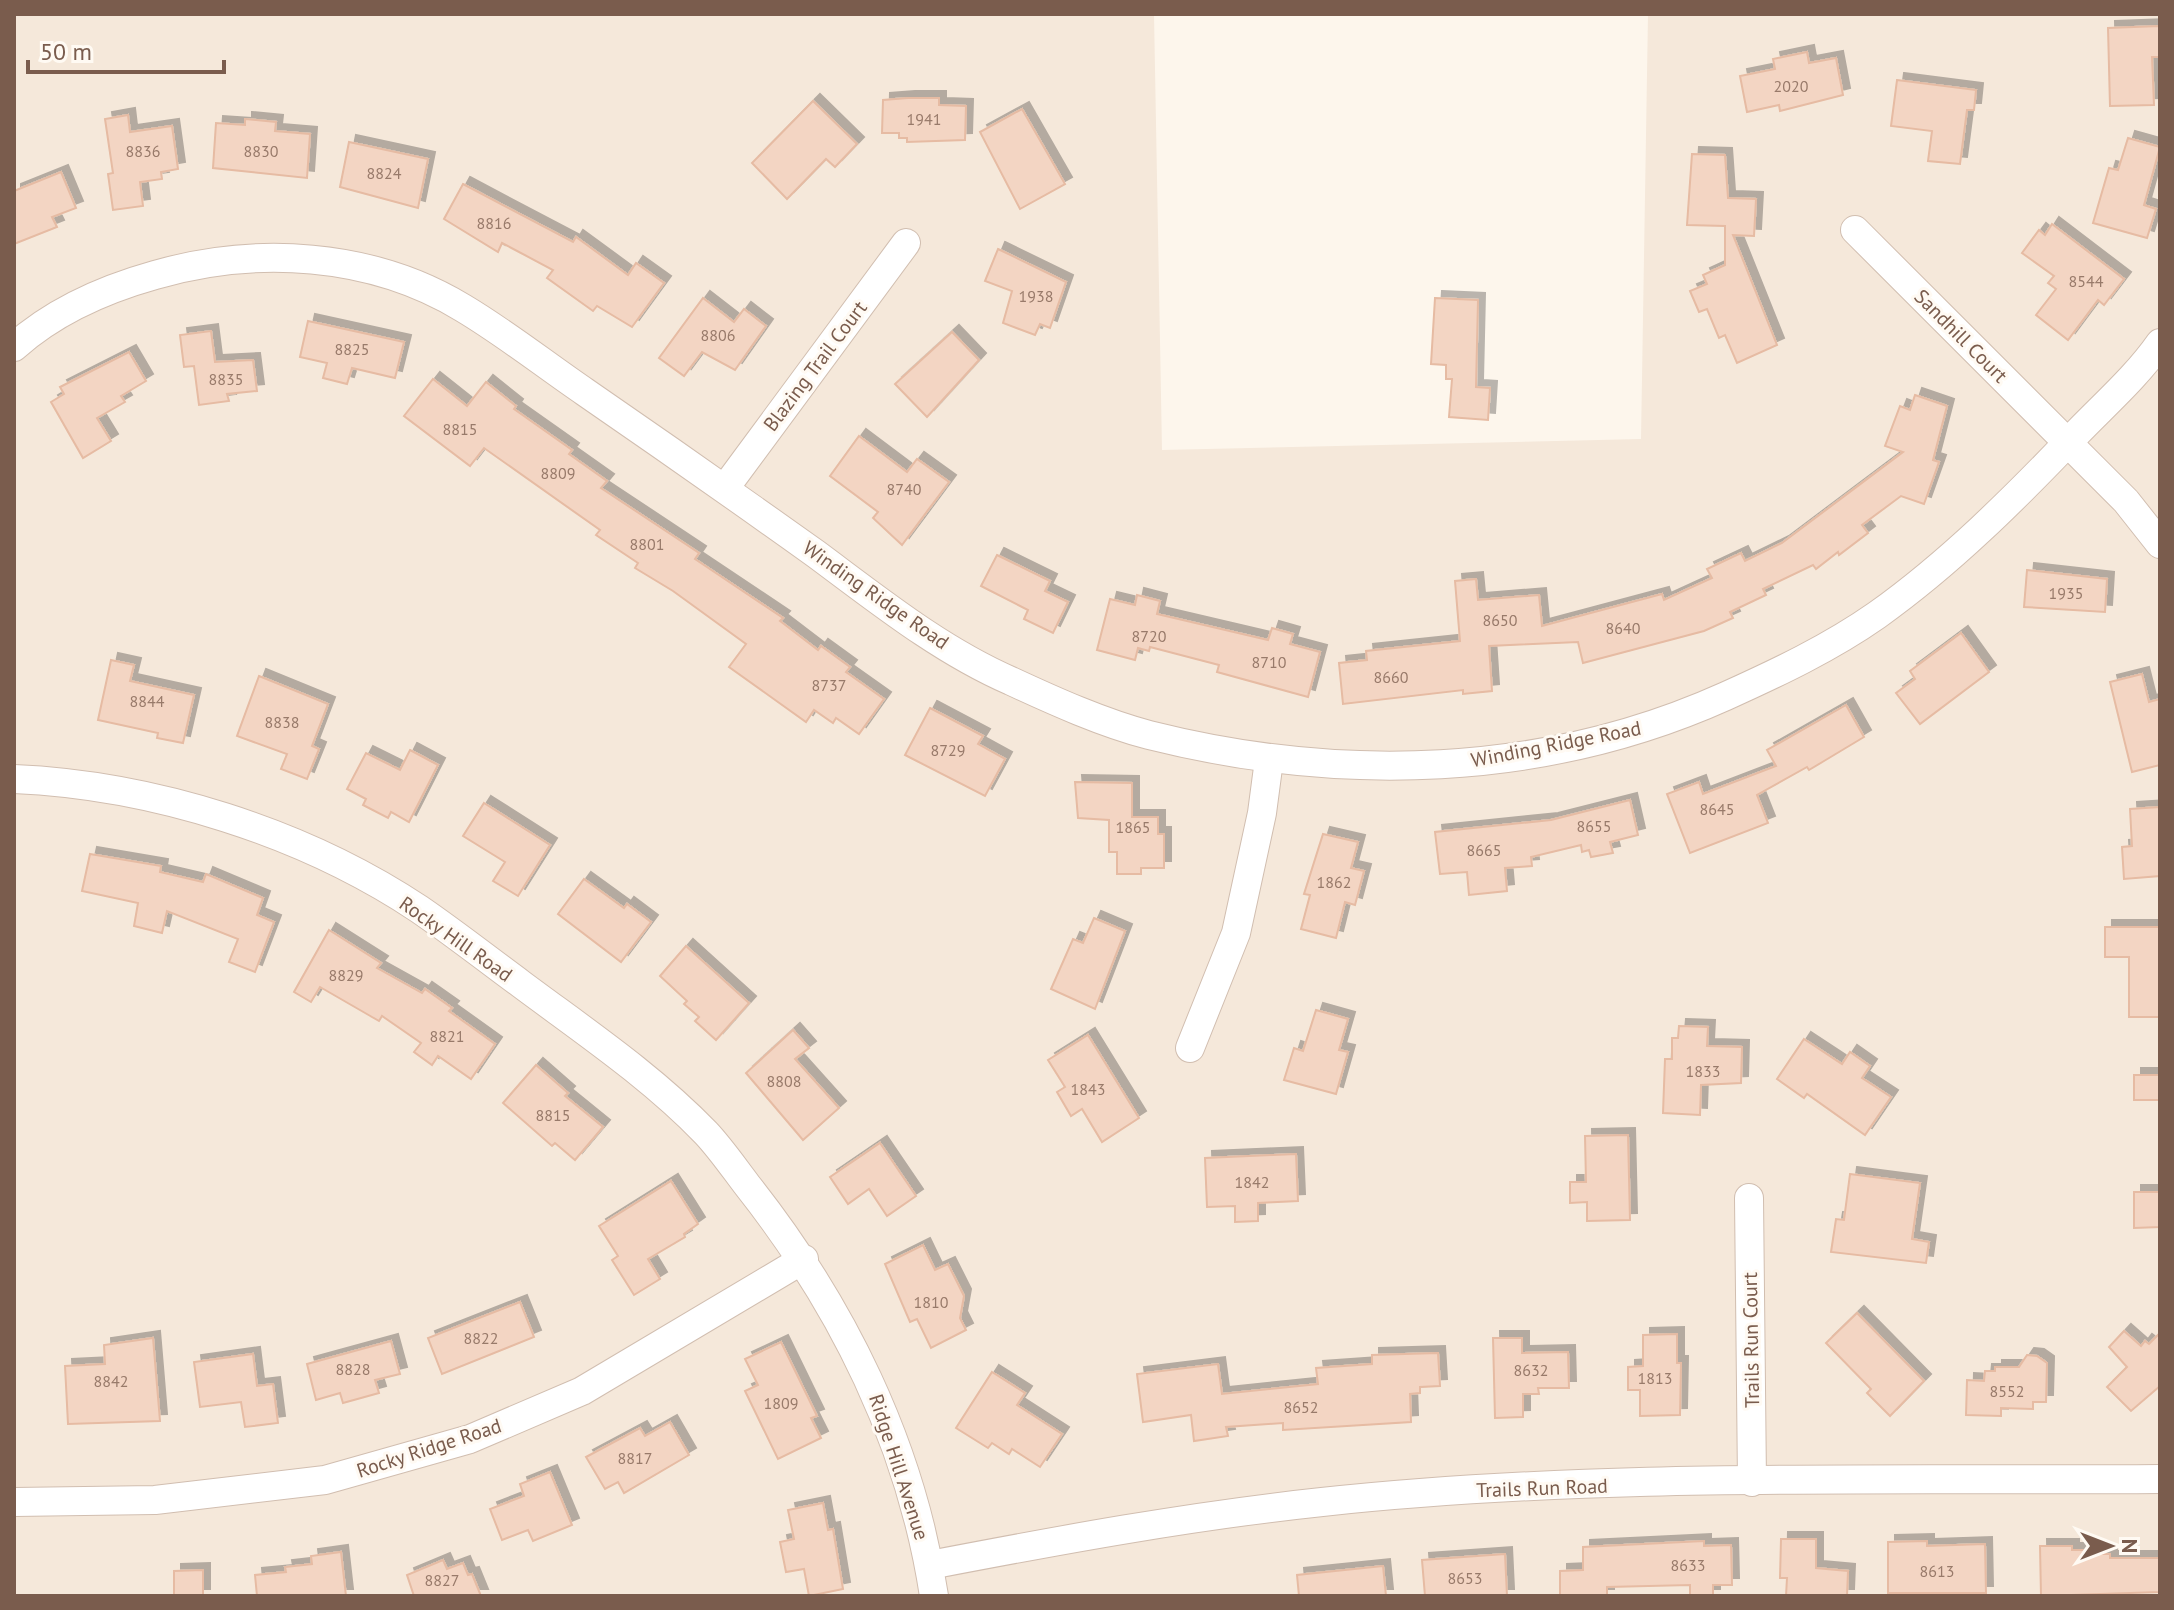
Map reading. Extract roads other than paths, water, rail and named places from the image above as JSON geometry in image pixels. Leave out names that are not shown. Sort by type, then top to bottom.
[{"type":"street","name":"Sandhill Court","points":[[1855,230],[2126,501],[2160,544]]},
{"type":"street","name":"Blazing Trail Court","points":[[725,488],[906,243]]},
{"type":"street","name":"Winding Ridge Road","points":[[14,347],[27,335],[109,288],[202,261],[274,256],[323,260],[393,276],[459,305],[725,488],[913,625],[1006,679],[1142,733],[1269,760],[1376,768],[1485,762],[1618,736],[1695,710],[1781,672],[1875,616],[1969,541],[2068,443],[2160,343]]},
{"type":"street","points":[[1190,1048],[1236,933],[1262,813],[1269,760]]},
{"type":"street","name":"Rocky Hill Road","points":[[14,779],[131,794],[224,818],[335,862],[418,909],[643,1075],[707,1135],[804,1259]]},
{"type":"street","name":"Trails Run Court","points":[[1749,1198],[1752,1482]]},
{"type":"street","name":"Rocky Ridge Road","points":[[14,1502],[155,1500],[325,1480],[470,1439],[582,1391],[651,1354],[804,1259]]},
{"type":"street","name":"Ridge Hill Avenue","points":[[804,1259],[873,1385],[896,1444],[930,1565],[934,1596]]},
{"type":"street","name":"Trails Run Road","points":[[930,1565],[1133,1527],[1323,1502],[1514,1488],[1752,1482],[2160,1479]]}]
